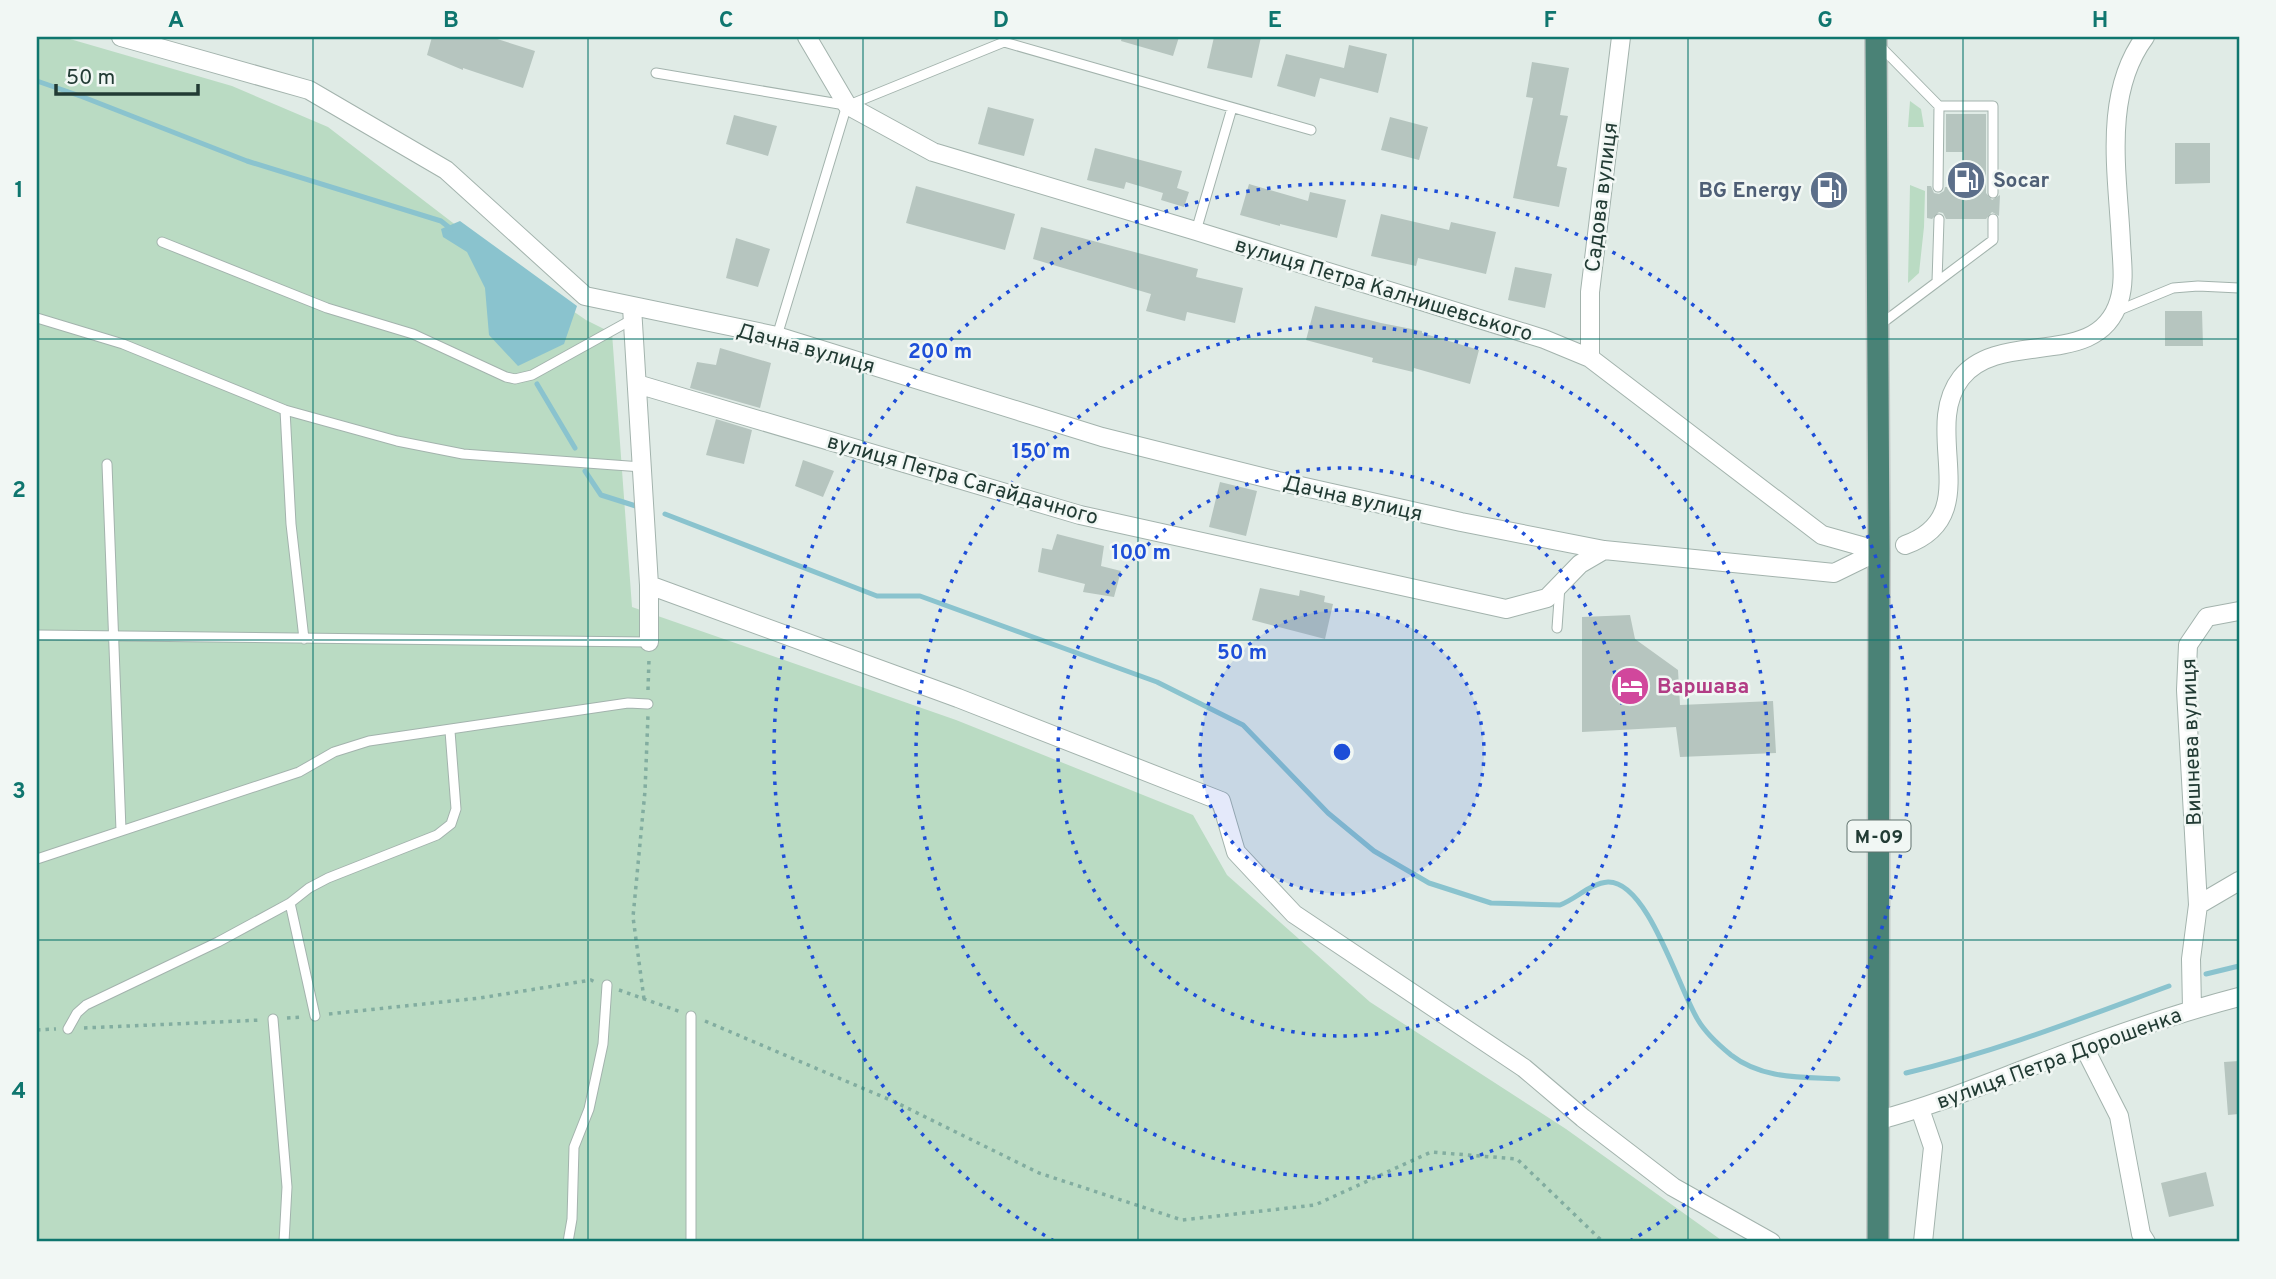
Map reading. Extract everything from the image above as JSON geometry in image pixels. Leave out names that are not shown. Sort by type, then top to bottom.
[{"type":"highway","name":"М-09","points":[[1876,40],[1879,551],[1878,1242]]},
{"type":"street","name":"Дачна вулиця","points":[[121,37],[309,90],[446,170],[585,296],[633,313],[777,337],[1115,441],[1461,522],[1604,550],[1694,565],[1834,573],[1879,551]]},
{"type":"street","points":[[807,37],[847,105]]},
{"type":"street","name":"Садова вулиця","points":[[1590,358],[1590,292],[1621,37]]},
{"type":"street","points":[[1905,545],[1928,535],[1944,513],[1948,481],[1947,411],[1950,398],[1962,377],[1971,367],[1986,360],[2087,338],[2100,330],[2115,311],[2123,285],[2116,133],[2118,105],[2121,85],[2145,37]]},
{"type":"street","name":"вулиця Петра Калнишевського","points":[[847,105],[933,152],[1544,339],[1590,358],[1822,535],[1879,551]]},
{"type":"street","points":[[633,313],[649,585],[649,642]]},
{"type":"street","name":"вулиця Петра Сагайдачного","points":[[637,384],[1080,514],[1506,609],[1547,598],[1580,564],[1604,550]]},
{"type":"street","points":[[649,585],[958,698],[1221,801],[1236,852],[1294,914],[1524,1068],[1583,1118],[1673,1187],[1771,1242]]},
{"type":"street","name":"Вишнева вулиця","points":[[2192,1009],[2191,960],[2198,905],[2186,690],[2188,645],[2207,617],[2239,611]]},
{"type":"street","points":[[2198,905],[2239,881]]},
{"type":"street","name":"вулиця Петра Дорошенка","points":[[1879,1120],[1920,1110],[2192,1009],[2239,997]]},
{"type":"street","points":[[2084,1047],[2119,1116],[2141,1234],[2146,1242]]},
{"type":"street","points":[[1920,1110],[1933,1147],[1923,1242]]},
{"type":"lane","points":[[1876,40],[1939,106],[1938,187]]},
{"type":"lane","points":[[656,73],[847,105],[1004,42],[1311,130]]},
{"type":"lane","points":[[777,337],[847,105]]},
{"type":"lane","points":[[1939,106],[1993,106],[1993,193]]},
{"type":"lane","points":[[1196,231],[1231,108]]},
{"type":"lane","points":[[1937,282],[1939,219]]},
{"type":"lane","points":[[1876,328],[1993,240],[1993,219]]},
{"type":"lane","points":[[162,242],[327,308],[413,334],[515,379],[532,375],[633,313]]},
{"type":"lane","points":[[2115,311],[2173,288],[2239,288]]},
{"type":"lane","points":[[37,318],[123,344],[285,410],[397,441],[463,454],[642,467]]},
{"type":"lane","points":[[285,410],[291,524],[304,639]]},
{"type":"lane","points":[[107,464],[121,830]]},
{"type":"lane","points":[[1879,551],[1905,545]]},
{"type":"lane","points":[[1557,628],[1560,584]]},
{"type":"lane","points":[[37,635],[649,642]]},
{"type":"lane","points":[[37,859],[299,772],[339,750],[384,739],[628,703],[648,704]]},
{"type":"lane","points":[[68,1029],[77,1013],[86,1005],[218,942],[290,903],[328,878],[426,840],[447,828],[456,814],[450,731]]},
{"type":"lane","points":[[290,903],[315,1016]]},
{"type":"lane","points":[[568,1242],[572,1219],[574,1147],[589,1109],[603,1044],[607,985]]},
{"type":"lane","points":[[691,1016],[691,1242]]},
{"type":"lane","points":[[273,1019],[287,1187],[284,1242]]},
{"type":"path","points":[[644,999],[633,917],[645,790],[649,642]]},
{"type":"path","points":[[37,1030],[315,1016],[480,998],[591,980],[691,1016],[895,1102],[1039,1173],[1182,1220],[1315,1205],[1431,1152],[1517,1159],[1603,1242]]},
{"type":"green space","points":[[37,37],[63,37],[232,86],[328,127],[526,279],[586,320],[612,333],[632,607],[956,720],[1193,815],[1227,875],[1370,1002],[1566,1129],[1724,1242],[37,1242]]},
{"type":"green space","points":[[1910,101],[1921,109],[1924,127],[1908,127]]},
{"type":"green space","points":[[1910,185],[1925,191],[1919,273],[1908,283]]},
{"type":"water","points":[[460,221],[577,306],[564,344],[518,366],[489,335],[485,288],[467,252],[443,237],[441,229]]},
{"type":"building","points":[[432,37],[491,37],[535,51],[523,88],[463,70],[427,55]]},
{"type":"building","points":[[1122,37],[1179,37],[1173,56],[1121,41]]},
{"type":"building","points":[[1214,37],[1261,37],[1252,78],[1207,68]]},
{"type":"building","points":[[1349,45],[1387,54],[1378,93],[1320,78],[1315,97],[1277,86],[1286,54],[1344,68]]},
{"type":"building","points":[[1532,62],[1569,68],[1560,115],[1568,116],[1557,166],[1567,168],[1559,207],[1513,198],[1533,98],[1526,97]]},
{"type":"building","points":[[988,107],[1034,119],[1024,156],[978,144]]},
{"type":"building","points":[[1946,114],[1986,114],[1986,193],[1992,200],[2000,195],[1999,216],[1992,212],[1986,219],[1946,219],[1943,213],[1939,212],[1932,219],[1927,218],[1927,186],[1931,186],[1934,193],[1939,194],[1945,187],[1962,187],[1963,152],[1946,152]]},
{"type":"building","points":[[734,115],[777,126],[768,156],[726,144]]},
{"type":"building","points":[[1390,117],[1428,127],[1419,160],[1381,150]]},
{"type":"building","points":[[2175,143],[2210,143],[2210,183],[2175,184]]},
{"type":"building","points":[[1095,148],[1182,171],[1177,188],[1189,192],[1184,207],[1161,200],[1163,193],[1126,182],[1124,189],[1087,180]]},
{"type":"building","points":[[1249,184],[1308,201],[1310,192],[1346,200],[1337,238],[1240,215]]},
{"type":"building","points":[[916,186],[1015,214],[1005,250],[906,223]]},
{"type":"building","points":[[1381,214],[1449,230],[1451,222],[1496,232],[1486,274],[1418,258],[1416,266],[1371,256]]},
{"type":"building","points":[[1041,227],[1198,269],[1196,277],[1243,288],[1235,323],[1187,312],[1185,321],[1146,311],[1151,294],[1033,259]]},
{"type":"building","points":[[736,238],[770,249],[758,287],[726,278]]},
{"type":"building","points":[[1515,267],[1552,274],[1545,308],[1508,300]]},
{"type":"building","points":[[1315,306],[1422,331],[1479,350],[1470,384],[1414,368],[1413,372],[1372,362],[1373,358],[1306,340]]},
{"type":"building","points":[[2165,311],[2202,311],[2203,346],[2165,346]]},
{"type":"building","points":[[720,348],[771,363],[760,408],[690,388],[697,362],[716,365]]},
{"type":"building","points":[[716,419],[752,430],[744,464],[706,455]]},
{"type":"building","points":[[803,460],[834,471],[823,497],[795,486]]},
{"type":"building","points":[[1220,482],[1257,491],[1246,536],[1209,527]]},
{"type":"building","points":[[1057,534],[1104,546],[1101,566],[1121,571],[1114,597],[1083,592],[1085,584],[1038,572],[1042,548],[1052,550]]},
{"type":"building","points":[[1260,588],[1299,596],[1300,590],[1325,596],[1324,602],[1333,604],[1325,639],[1252,620]]},
{"type":"building","name":"Варшава","points":[[1630,615],[1635,639],[1678,670],[1680,705],[1773,701],[1776,753],[1680,757],[1676,727],[1582,732],[1582,617]]},
{"type":"building","points":[[2239,1061],[2239,1114],[2228,1115],[2224,1062]]},
{"type":"building","points":[[2206,1172],[2214,1206],[2169,1217],[2161,1183]]},
{"type":"waterway","points":[[37,81],[247,161],[441,221],[451,229]]},
{"type":"waterway","points":[[537,384],[575,448]]},
{"type":"waterway","points":[[585,471],[601,495],[639,507]]},
{"type":"waterway","points":[[665,514],[877,596],[920,596],[1157,682],[1243,725],[1328,813],[1374,851],[1429,883],[1491,903],[1560,905],[1602,883],[1623,886],[1649,917],[1698,1020],[1722,1047],[1743,1063],[1768,1073],[1838,1079]]},
{"type":"waterway","points":[[2206,974],[2239,966]]},
{"type":"waterway","points":[[1906,1073],[2006,1045],[2169,986]]},
{"type":"place","name":"Socar","points":[[1966,180]]},
{"type":"place","name":"BG Energy","points":[[1829,190]]},
{"type":"place","name":"Варшава","points":[[1630,686]]}]
